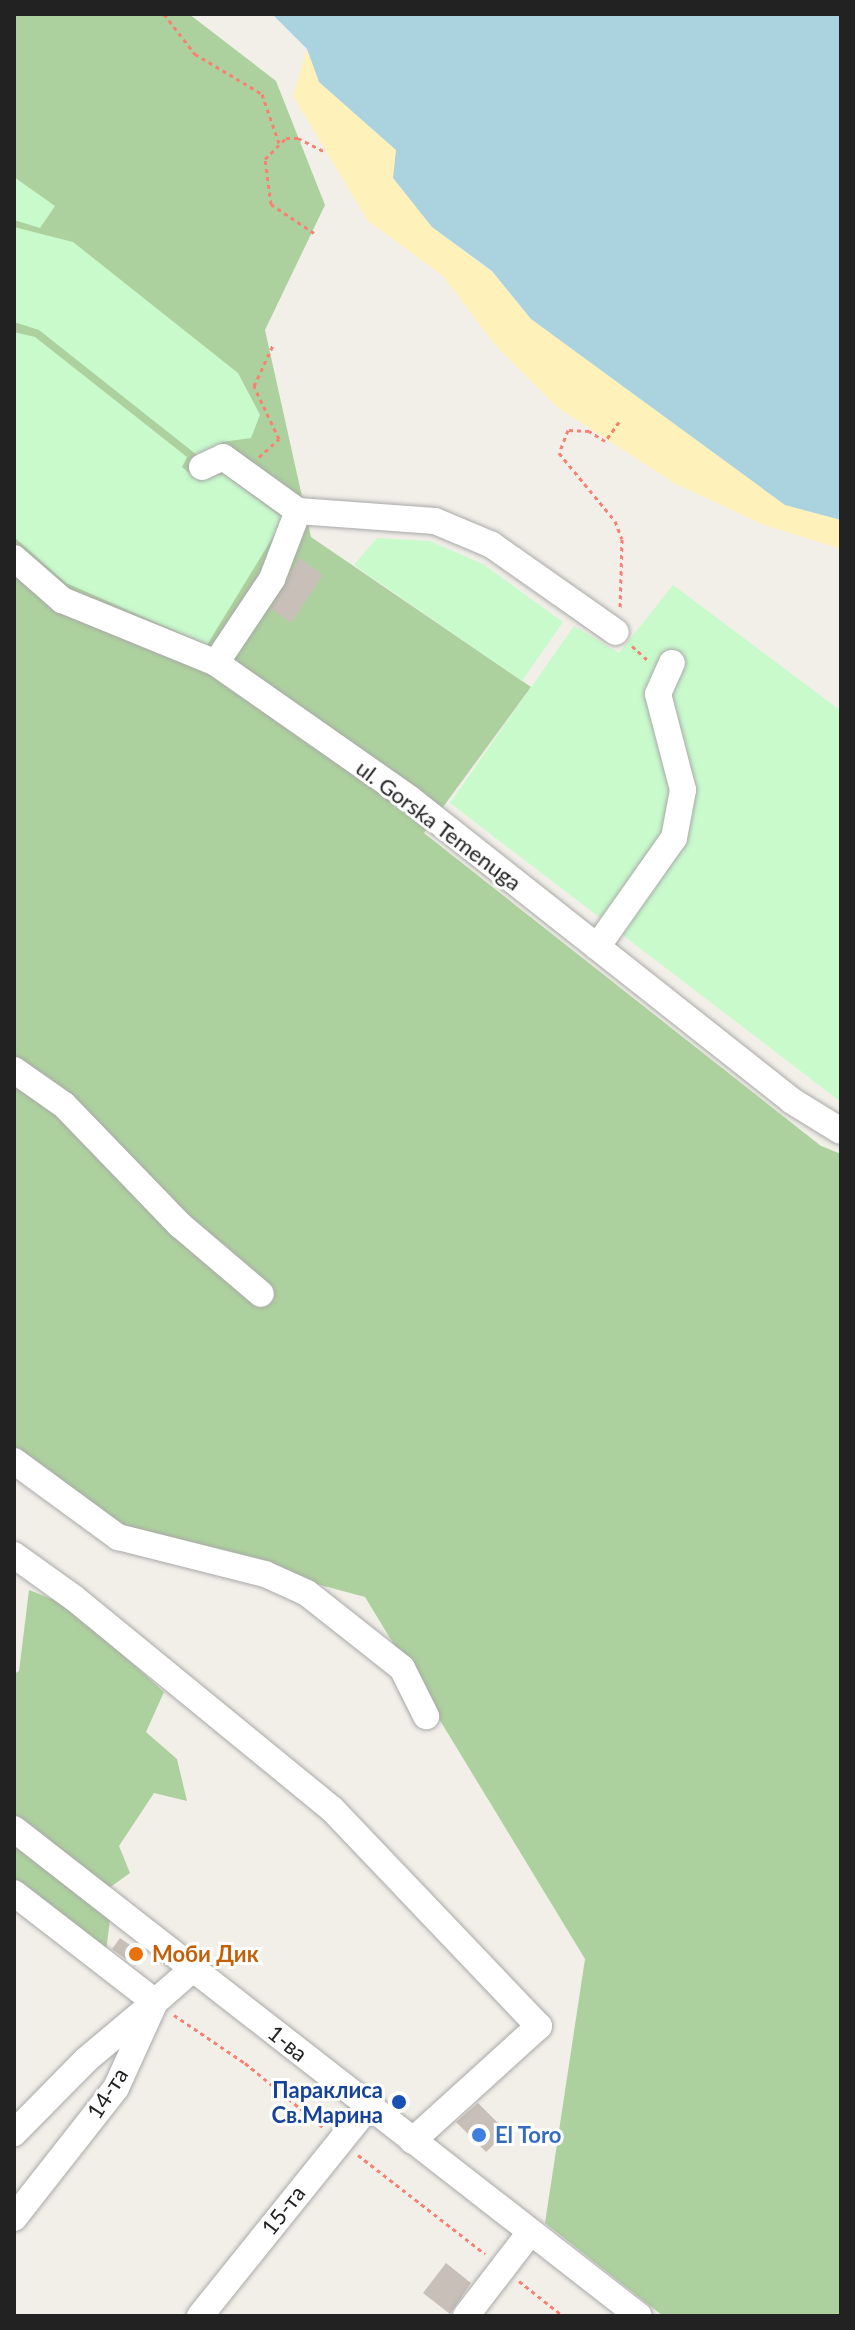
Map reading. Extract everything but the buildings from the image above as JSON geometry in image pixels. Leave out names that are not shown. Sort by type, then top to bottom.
[{"type":"street","points":[[202,467],[223,457],[298,511],[435,521],[492,545],[616,632]]},
{"type":"street","points":[[216,663],[272,579],[298,511]]},
{"type":"street","name":"ul. Gorska Temenuga","points":[[14,558],[62,600],[216,663],[410,799],[792,1101],[841,1131]]},
{"type":"street","points":[[597,947],[674,838],[683,790],[658,694],[669,669]]},
{"type":"street","points":[[14,1070],[64,1105],[180,1225],[261,1294]]},
{"type":"street","points":[[14,1461],[118,1537],[265,1574],[307,1593],[402,1668],[426,1716]]},
{"type":"street","points":[[14,1555],[332,1809],[539,2026],[412,2141]]},
{"type":"street","name":"1-ва","points":[[14,1829],[195,1967],[529,2234],[639,2316]]},
{"type":"street","points":[[14,1893],[155,2002],[86,2060],[14,2133]]},
{"type":"street","name":"14-та","points":[[14,2218],[116,2088],[155,2002],[195,1967]]},
{"type":"street","points":[[86,2060],[116,2088]]},
{"type":"street","name":"15-та","points":[[200,2316],[338,2139],[368,2107]]},
{"type":"street","points":[[466,2316],[529,2234]]},
{"type":"path","points":[[164,14],[195,54],[262,94],[279,143]]},
{"type":"path","points":[[314,233],[271,204],[265,159],[279,143],[298,138],[326,152]]},
{"type":"path","points":[[237,467],[279,439],[254,386],[274,343]]},
{"type":"path","points":[[619,422],[605,441],[589,431],[568,430],[559,453],[563,464],[615,521],[622,539],[623,592]]},
{"type":"path","points":[[616,632],[669,669]]},
{"type":"path","points":[[155,2002],[245,2063],[563,2316]]},
{"type":"green space","points":[[14,14],[189,14],[276,81],[325,205],[265,330],[311,537],[531,687],[424,833],[821,1146],[841,1154],[841,2316],[663,2316],[545,2223],[585,1959],[365,1597],[118,1531],[14,1454]]},
{"type":"green space","points":[[14,177],[55,206],[40,228],[14,220]]},
{"type":"green space","points":[[14,227],[73,242],[238,373],[260,415],[251,438],[222,442],[202,459],[39,330],[14,322]]},
{"type":"green space","points":[[14,332],[35,337],[187,457],[182,467],[199,481],[223,474],[284,519],[207,645],[66,583],[14,537]]},
{"type":"green space","points":[[377,538],[430,541],[483,564],[563,622],[522,681],[354,565]]},
{"type":"green space","points":[[673,585],[841,711],[841,1102],[450,803],[574,626],[619,653]]},
{"type":"green space","points":[[29,1590],[67,1605],[164,1692],[146,1732],[177,1759],[187,1801],[154,1793],[119,1846],[130,1873],[109,1888],[14,1814],[14,1674],[19,1671]]},
{"type":"green space","points":[[14,1845],[110,1919],[106,1952],[14,1890]]},
{"type":"sand","points":[[307,49],[319,82],[396,150],[432,227],[492,272],[531,319],[785,505],[841,520],[841,549],[764,525],[674,483],[557,407],[496,346],[443,276],[368,221],[293,96]]},
{"type":"water","points":[[272,14],[841,14],[841,520],[785,505],[531,319],[492,271],[432,227],[393,178],[396,150],[319,82],[307,49]]},
{"type":"place","name":"Моби Дик","points":[[136,1954]]},
{"type":"place","name":"Параклиса Св.Марина","points":[[399,2102]]},
{"type":"place","name":"El Toro","points":[[479,2135]]}]
